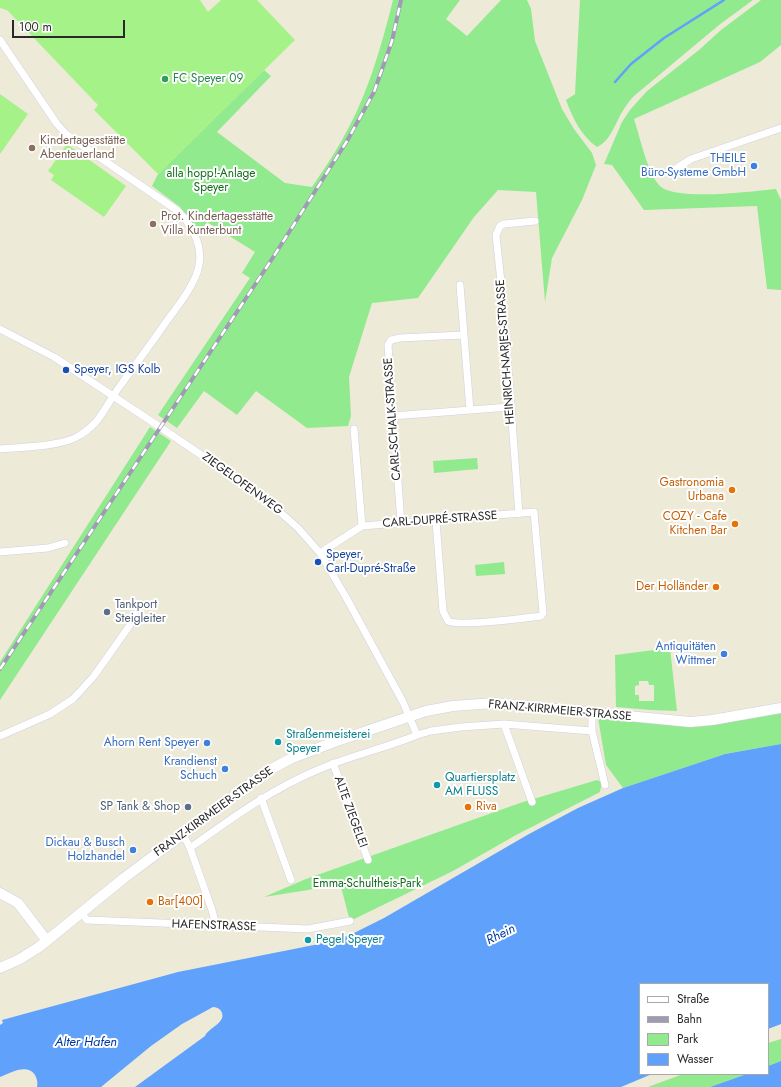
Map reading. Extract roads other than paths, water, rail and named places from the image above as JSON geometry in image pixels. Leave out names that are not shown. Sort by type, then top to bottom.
[{"type":"street","points":[[0,40],[57,124],[67,135],[178,211],[189,224],[197,241],[200,253],[199,265],[189,289],[113,396],[98,420],[89,430],[78,437],[53,444],[0,449]]},
{"type":"street","points":[[668,173],[691,159],[781,128]]},
{"type":"street","name":"HEINRICH-NARJES-STRASSE","points":[[519,514],[503,301],[496,235],[500,226],[504,224],[535,221]]},
{"type":"street","points":[[460,285],[470,410]]},
{"type":"street","name":"ZIEGELOFENWEG","points":[[0,329],[54,357],[113,396],[267,500],[298,528],[320,553],[396,688],[409,716]]},
{"type":"street","name":"CARL-SCHALK-STRASSE","points":[[401,523],[387,348],[391,340],[400,338],[463,335]]},
{"type":"street","points":[[392,416],[510,407]]},
{"type":"street","points":[[354,429],[362,526]]},
{"type":"street","name":"CARL-DUPRÉ-STRASSE","points":[[320,553],[362,526],[534,512],[543,613],[541,616],[475,622],[454,623],[448,621],[444,611],[436,521]]},
{"type":"street","points":[[0,552],[48,548],[65,543]]},
{"type":"street","points":[[0,736],[62,708],[73,699],[94,676],[130,625],[135,614]]},
{"type":"street","name":"FRANZ-KIRRMEIER-STRASSE","points":[[48,940],[124,878],[273,768],[297,756],[409,716],[453,706],[494,703],[690,722],[712,720],[781,708]]},
{"type":"street","points":[[592,713],[592,731],[605,785]]},
{"type":"street","points":[[409,716],[417,735]]},
{"type":"street","points":[[504,724],[532,802]]},
{"type":"street","name":"ALTE ZIEGELEI","points":[[190,848],[261,798],[310,773],[333,763],[417,735],[431,731],[461,727],[504,724],[592,731]]},
{"type":"street","name":"ALTE ZIEGELEI","points":[[333,763],[368,860]]},
{"type":"street","points":[[261,798],[291,880]]},
{"type":"street","points":[[183,834],[190,848],[216,926]]},
{"type":"street","points":[[0,893],[18,903],[48,940],[20,960],[0,968]]},
{"type":"street","name":"HAFENSTRASSE","points":[[81,914],[87,920],[308,929],[350,921]]},
{"type":"water","points":[[781,744],[781,1024],[769,1029],[769,983],[639,983],[639,1075],[650,1075],[621,1087],[135,1087],[205,1036],[220,1022],[222,1018],[221,1011],[213,1007],[182,1024],[151,1046],[101,1087],[37,1087],[37,1081],[32,1071],[23,1069],[13,1071],[0,1077],[0,1025],[3,1023],[2,1020],[178,972],[319,944],[350,935],[384,918],[529,834],[578,808],[623,788],[725,754]]},
{"type":"water","points":[[781,1061],[781,1087],[710,1087],[744,1075],[769,1075],[769,1066]]},
{"type":"waterway","points":[[615,82],[631,64],[664,38],[724,0]]},
{"type":"railway","points":[[0,669],[272,259],[347,141],[374,92],[392,41],[401,0]]},
{"type":"place","name":"FC Speyer 09","points":[[165,79]]},
{"type":"place","name":"Kindertagesstätte Abenteuerland","points":[[32,148]]},
{"type":"place","name":"THEILE Büro-Systeme GmbH","points":[[754,166]]},
{"type":"place","name":"Prot. Kindertagesstätte Villa Kunterbunt","points":[[153,224]]},
{"type":"place","name":"Speyer, IGS Kolb","points":[[66,370]]},
{"type":"place","name":"Gastronomia Urbana","points":[[732,490]]},
{"type":"place","name":"COZY - Cafe Kitchen Bar","points":[[735,524]]},
{"type":"place","name":"Speyer, Carl-Dupré-Straße","points":[[318,562]]},
{"type":"place","name":"Der Holländer","points":[[716,587]]},
{"type":"place","name":"Tankport Steigleiter","points":[[107,612]]},
{"type":"place","name":"Antiquitäten Wittmer","points":[[724,654]]},
{"type":"place","name":"Straßenmeisterei Speyer","points":[[278,742]]},
{"type":"place","name":"Ahorn Rent Speyer","points":[[207,743]]},
{"type":"place","name":"Krandienst Schuch","points":[[225,769]]},
{"type":"place","name":"Quartiersplatz AM FLUSS","points":[[437,785]]},
{"type":"place","name":"SP Tank & Shop","points":[[188,807]]},
{"type":"place","name":"Riva","points":[[468,807]]},
{"type":"place","name":"Dickau & Busch Holzhandel","points":[[133,850]]},
{"type":"place","name":"Bar[400]","points":[[150,902]]},
{"type":"place","name":"Pegel Speyer","points":[[308,940]]},
{"type":"park label","name":"alla hopp!-Anlage Speyer","points":[[211,181]]},
{"type":"park label","name":"Emma-Schultheis-Park","points":[[367,884]]},
{"type":"water label","name":"Rhein","points":[[501,935]]},
{"type":"water label","name":"Alter Hafen","points":[[86,1043]]}]
